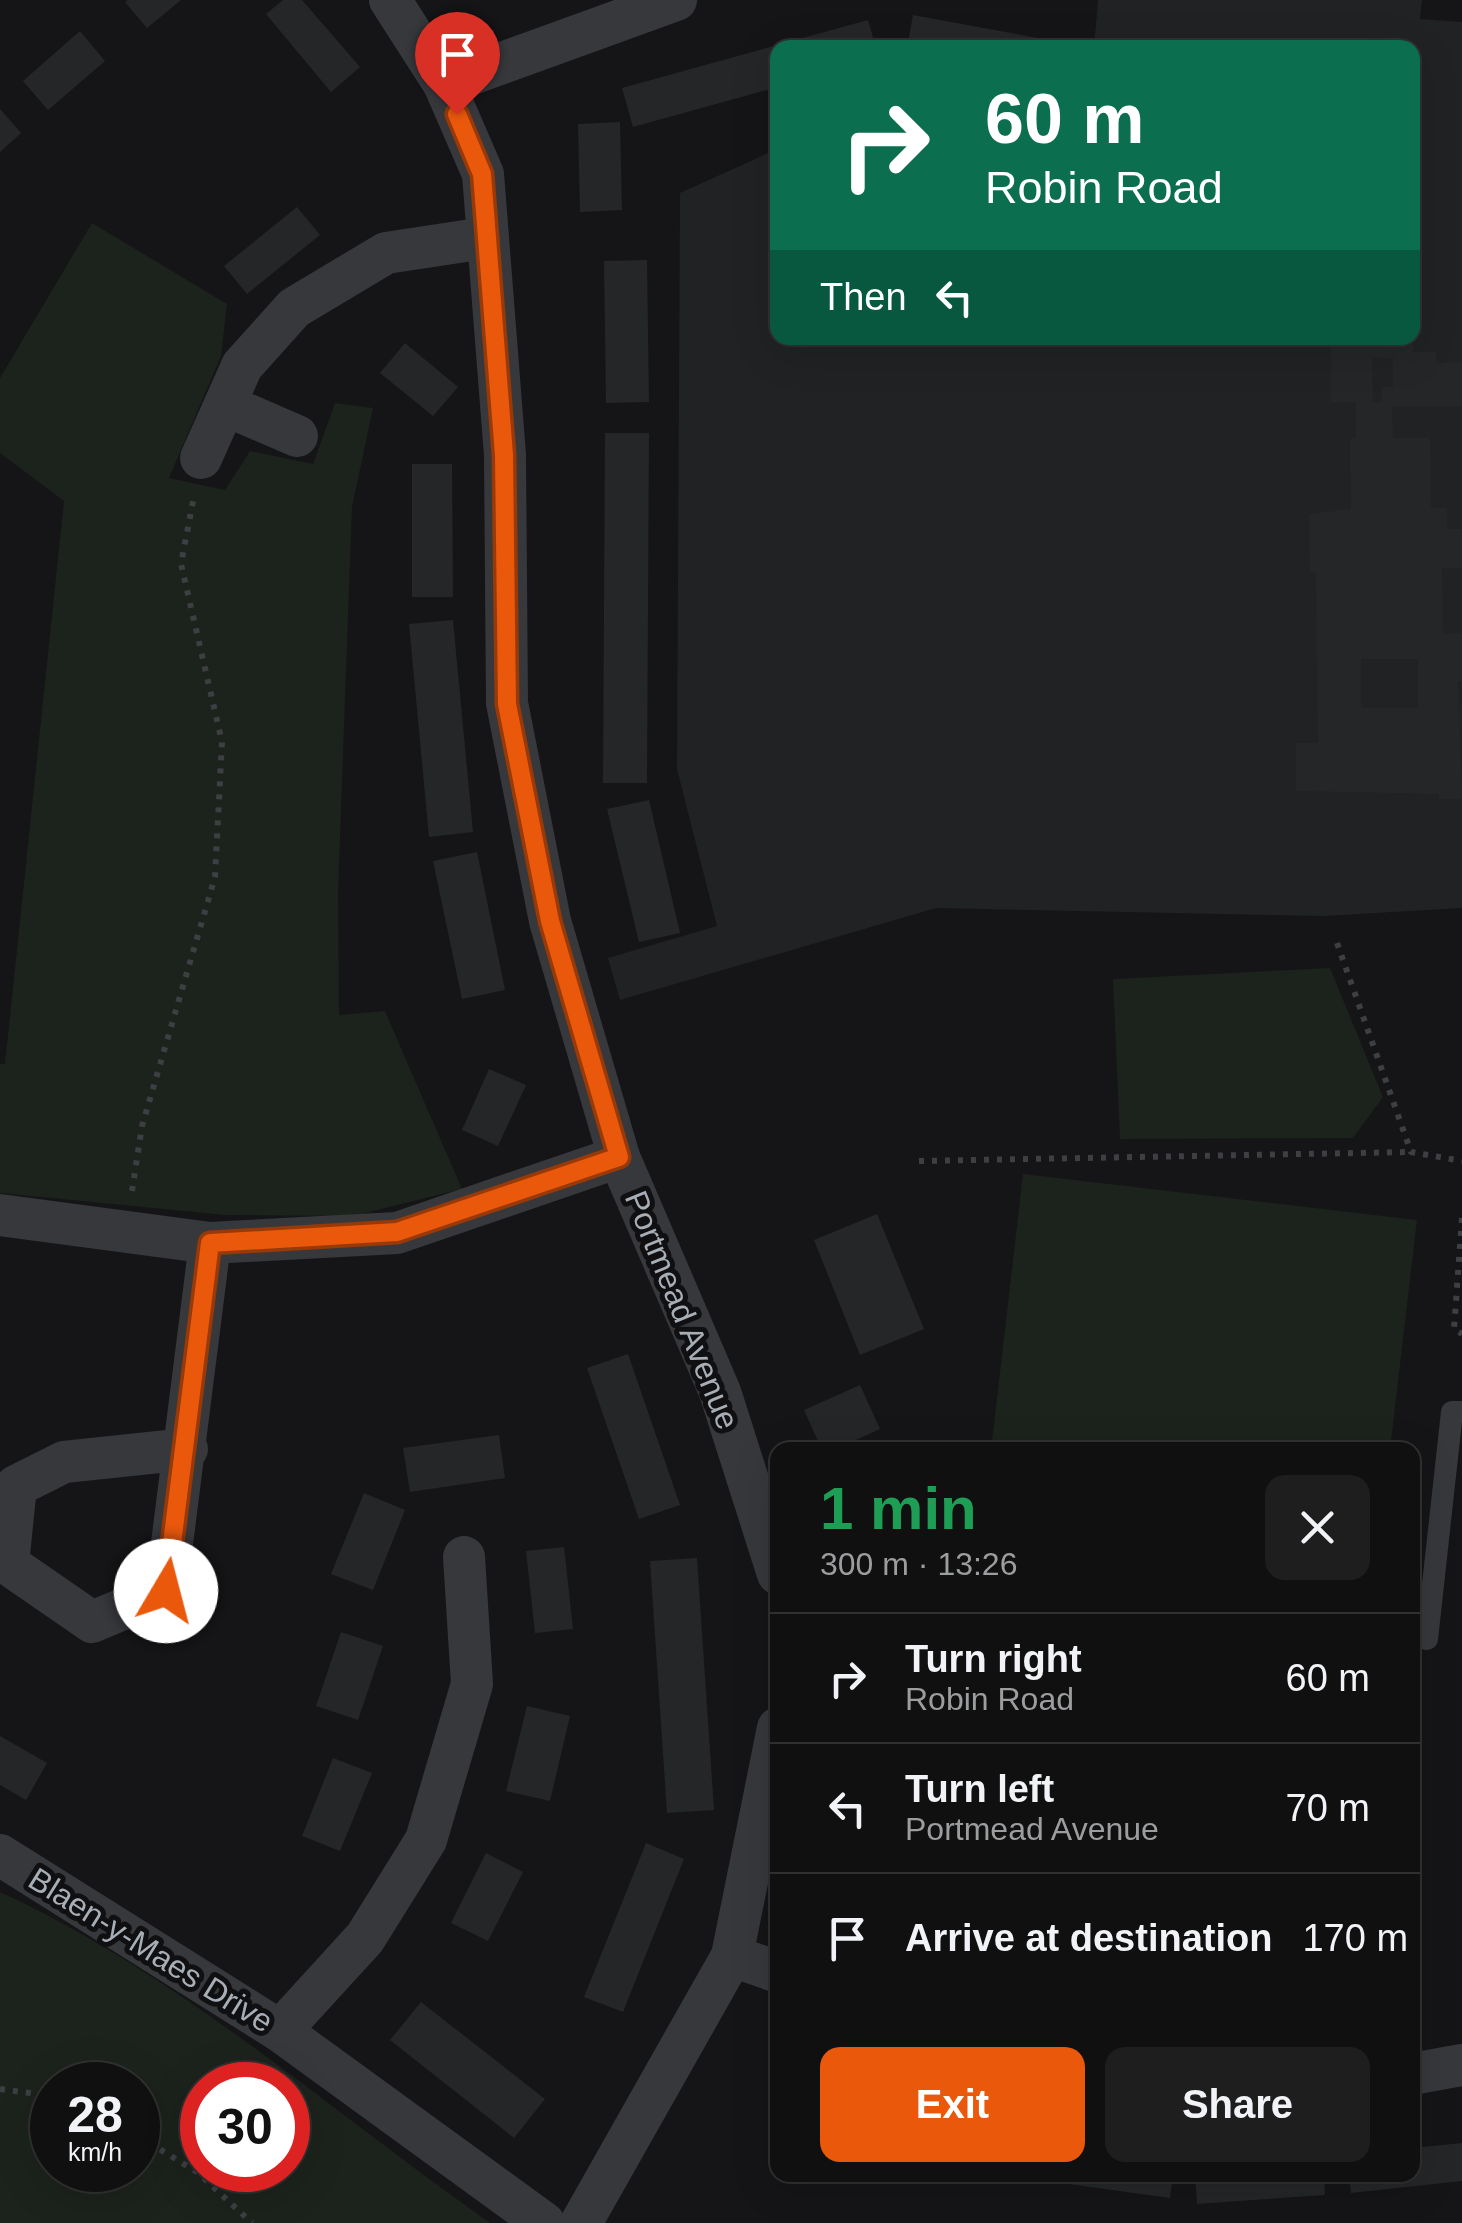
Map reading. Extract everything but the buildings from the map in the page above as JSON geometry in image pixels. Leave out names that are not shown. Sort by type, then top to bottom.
[{"type":"street","name":"Portmead Avenue","points":[[390,0],[444,84],[482,174],[504,455],[507,704],[550,921],[619,1157],[720,1392],[770,1549]]},
{"type":"street","points":[[444,84],[676,0]]},
{"type":"street","points":[[201,458],[242,366],[294,308],[386,253],[485,238]]},
{"type":"street","points":[[224,405],[297,436]]},
{"type":"street","points":[[0,1215],[210,1243],[397,1232],[619,1157]]},
{"type":"street","points":[[186,1449],[64,1462],[16,1486],[8,1564],[92,1622],[166,1591],[186,1449],[210,1243]]},
{"type":"street","points":[[280,2030],[364,1938],[426,1840],[472,1684],[464,1557]]},
{"type":"street","points":[[581,2223],[732,1956],[770,1768]]},
{"type":"street","name":"Blaen-y-Maes Drive","points":[[0,1855],[280,2030],[544,2223]]},
{"type":"street","points":[[732,1956],[770,1969]]},
{"type":"street","points":[[1420,2072],[1462,2064]]},
{"type":"lane","points":[[1427,1639],[1452,1412],[1462,1412]]},
{"type":"path","points":[[125,1232],[142,1126],[216,877],[222,742],[181,564],[201,458]]},
{"type":"path","points":[[1337,943],[1411,1152]]},
{"type":"path","points":[[919,1160],[1411,1152],[1462,1161]]},
{"type":"path","points":[[1462,1218],[1454,1329],[1462,1334]]},
{"type":"path","points":[[0,2090],[30,2093]]},
{"type":"path","points":[[160,2149],[197,2172],[252,2223]]},
{"type":"shaded area","points":[[1098,0],[1422,0],[1420,19],[1462,22],[1462,908],[1323,916],[936,908],[620,1000],[608,958],[717,926],[677,769],[680,193],[770,152],[770,345],[1420,345],[1420,40],[1095,40]]},
{"type":"shaded area","points":[[92,223],[227,304],[221,356],[169,478],[225,490],[250,451],[313,464],[335,403],[373,408],[352,507],[338,893],[339,1015],[385,1011],[462,1189],[353,1216],[225,1215],[0,1193],[0,1064],[5,1064],[64,501],[0,453],[0,378]]},
{"type":"shaded area","points":[[1330,968],[1383,1097],[1353,1138],[1120,1139],[1113,979]]},
{"type":"shaded area","points":[[1023,1174],[1417,1220],[1391,1442],[992,1442]]},
{"type":"shaded area","points":[[0,1892],[130,1963],[273,2062],[180,2062],[180,2192],[310,2192],[310,2090],[490,2223],[0,2223]]},
{"type":"route","points":[[166,1591],[210,1243],[397,1232],[619,1157],[550,921],[507,704],[504,455],[482,174],[457,114]]}]
